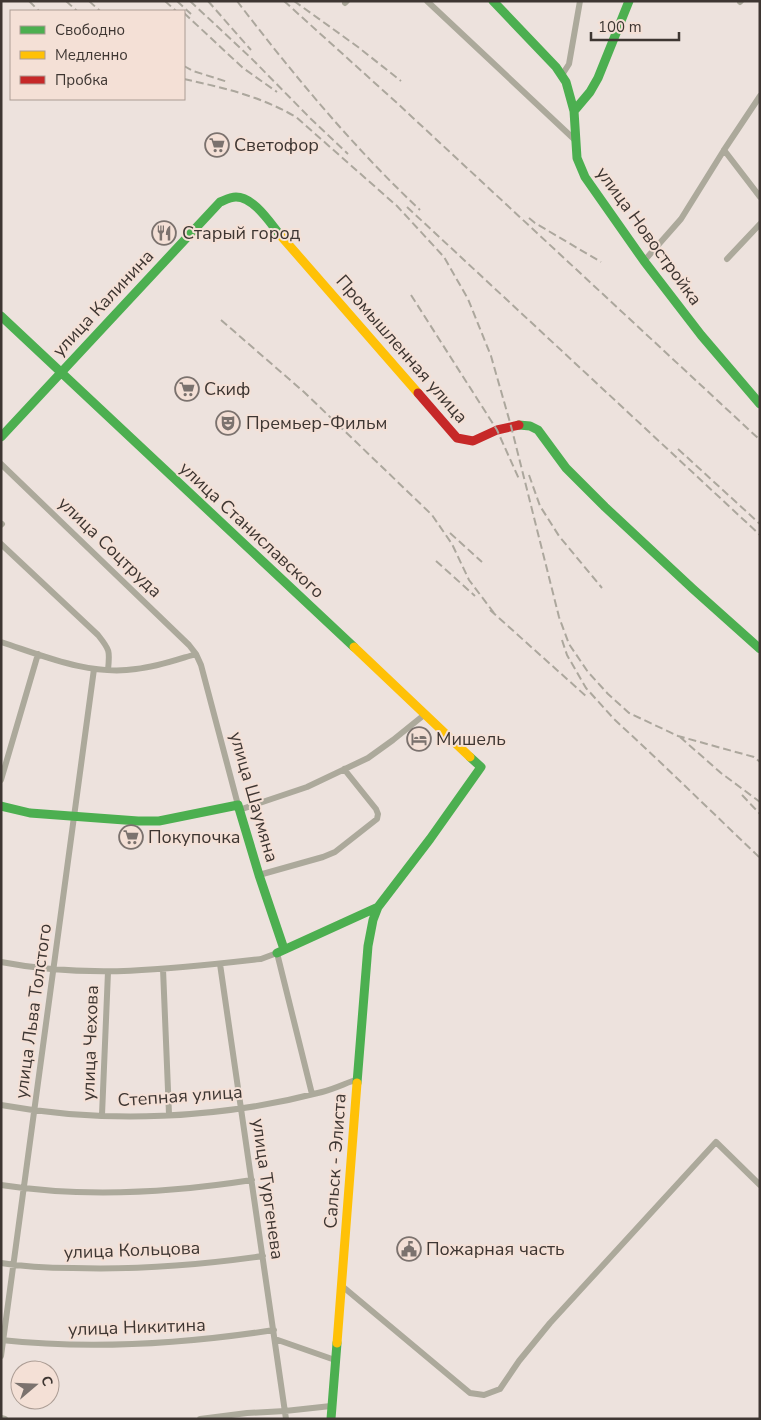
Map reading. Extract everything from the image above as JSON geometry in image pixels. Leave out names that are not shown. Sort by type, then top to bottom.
[{"type":"main road","name":"улица Новостройка","points":[[493,1],[556,68],[566,82],[574,111],[576,158],[585,177],[644,262],[701,336],[760,404]]},
{"type":"main road","points":[[574,111],[590,92],[598,78],[629,1]]},
{"type":"main road","name":"улица Калинина","points":[[1,437],[220,202],[231,196]]},
{"type":"main road","name":"Промышленная улица","points":[[231,196],[240,197],[253,203],[457,438],[473,441],[496,430],[521,425],[530,426],[538,430],[566,468],[605,507],[760,649]]},
{"type":"main road","name":"улица Станиславского","points":[[1,316],[481,767],[430,839],[378,907]]},
{"type":"main road","points":[[1,806],[30,813],[74,818],[138,821],[159,821],[238,808]]},
{"type":"main road","name":"улица Шаумяна","points":[[238,808],[280,951]]},
{"type":"main road","points":[[280,951],[378,907]]},
{"type":"main road","name":"Сальск - Элиста","points":[[331,1419],[368,946],[373,920],[378,907]]},
{"type":"street","points":[[427,1],[575,140]]},
{"type":"street","points":[[562,75],[569,64],[580,1]]},
{"type":"street","points":[[644,262],[681,219],[760,96]]},
{"type":"street","points":[[724,150],[760,197]]},
{"type":"street","points":[[727,259],[760,224]]},
{"type":"street","name":"улица Соцтруда","points":[[1,464],[190,645],[196,654]]},
{"type":"street","points":[[1,544],[98,635],[108,648],[108,670]]},
{"type":"street","points":[[1,642],[77,666],[108,670],[135,670],[196,654]]},
{"type":"street","points":[[1,780],[38,654]]},
{"type":"street","name":"улица Шаумяна","points":[[196,654],[201,665],[238,808]]},
{"type":"street","name":"улица Льва Толстого","points":[[1,1356],[94,669]]},
{"type":"street","points":[[238,808],[308,787],[368,758],[424,715]]},
{"type":"street","points":[[259,875],[335,852],[377,819],[376,809],[344,769]]},
{"type":"street","points":[[1,962],[54,969],[108,972],[162,969],[261,959],[280,951]]},
{"type":"street","name":"улица Шаумяна","points":[[280,951],[312,1094]]},
{"type":"street","name":"улица Тургенева","points":[[220,964],[286,1419]]},
{"type":"street","points":[[162,969],[169,1114]]},
{"type":"street","name":"улица Чехова","points":[[102,1115],[108,972]]},
{"type":"street","name":"Степная улица","points":[[1,1105],[35,1110],[102,1115],[169,1114],[241,1108],[324,1092],[358,1079]]},
{"type":"street","points":[[342,1286],[470,1393],[484,1395],[500,1389],[519,1361],[550,1322],[716,1142],[760,1185]]},
{"type":"street","points":[[1,1185],[24,1189],[69,1192],[129,1193],[189,1189],[252,1180]]},
{"type":"street","name":"улица Кольцова","points":[[1,1262],[14,1265],[61,1268],[127,1269],[194,1265],[263,1256]]},
{"type":"street","name":"улица Никитина","points":[[2,1340],[54,1344],[127,1345],[199,1341],[274,1330]]},
{"type":"street","points":[[275,1339],[335,1360]]},
{"type":"street","points":[[200,1419],[331,1406]]},
{"type":"railway","points":[[29,1],[38,10]]},
{"type":"railway","points":[[66,1],[76,10]]},
{"type":"railway","points":[[89,1],[99,10]]},
{"type":"railway","points":[[165,1],[175,10]]},
{"type":"railway","points":[[177,1],[191,14]]},
{"type":"railway","points":[[190,1],[348,154]]},
{"type":"railway","points":[[208,1],[251,50]]},
{"type":"railway","points":[[237,1],[324,109],[371,161],[420,210]]},
{"type":"railway","points":[[284,1],[397,103],[760,440]]},
{"type":"railway","points":[[294,1],[401,81]]},
{"type":"railway","points":[[185,14],[243,68],[277,92]]},
{"type":"railway","points":[[185,67],[228,82]]},
{"type":"railway","points":[[185,79],[228,89],[255,98],[296,117],[397,206],[444,257],[468,299],[491,356],[511,426],[559,617],[569,644],[588,672],[629,713],[678,736],[754,757],[760,762]]},
{"type":"railway","points":[[407,207],[760,535]]},
{"type":"railway","points":[[529,218],[601,262]]},
{"type":"railway","points":[[411,295],[497,430],[519,479]]},
{"type":"railway","points":[[221,320],[304,392],[432,515],[452,544],[469,580],[494,613]]},
{"type":"railway","points":[[678,449],[760,524]]},
{"type":"railway","points":[[529,475],[540,506],[559,536],[602,588]]},
{"type":"railway","points":[[450,533],[482,562]]},
{"type":"railway","points":[[436,561],[475,596]]},
{"type":"railway","points":[[490,610],[587,697]]},
{"type":"railway","points":[[562,640],[567,655],[586,688],[614,719],[760,858]]},
{"type":"railway","points":[[680,737],[721,773],[760,802]]},
{"type":"railway","points":[[742,795],[760,814]]},
{"type":"traffic: fast","points":[[493,1],[556,67],[566,82],[574,111],[577,158],[585,177],[644,261],[701,335],[760,404]]},
{"type":"traffic: fast","points":[[574,111],[590,92],[598,78],[629,1]]},
{"type":"traffic: fast","points":[[1,437],[220,202],[236,197],[249,201],[281,236]]},
{"type":"traffic: fast","points":[[1,316],[354,647]]},
{"type":"traffic: fast","points":[[519,425],[530,426],[538,430],[566,468],[605,507],[760,649]]},
{"type":"traffic: fast","points":[[357,1083],[368,946],[373,920],[378,907],[430,839],[481,767],[470,757]]},
{"type":"traffic: fast","points":[[1,806],[30,813],[159,821],[238,805],[284,949]]},
{"type":"traffic: fast","points":[[277,953],[378,907]]},
{"type":"traffic: fast","points":[[331,1419],[337,1343]]},
{"type":"traffic: slow","points":[[281,236],[418,393]]},
{"type":"traffic: slow","points":[[354,647],[470,757]]},
{"type":"traffic: slow","points":[[337,1343],[357,1083]]},
{"type":"traffic: jam","points":[[418,393],[457,438],[473,441],[497,430],[519,425]]},
{"type":"place","name":"Светофор","points":[[217,145]]},
{"type":"place","name":"Старый город","points":[[164,233]]},
{"type":"place","name":"Скиф","points":[[187,389]]},
{"type":"place","name":"Премьер-Фильм","points":[[228,423]]},
{"type":"place","name":"Мишель","points":[[419,739]]},
{"type":"place","name":"Покупочка","points":[[131,837]]},
{"type":"place","name":"Пожарная часть","points":[[409,1249]]}]
